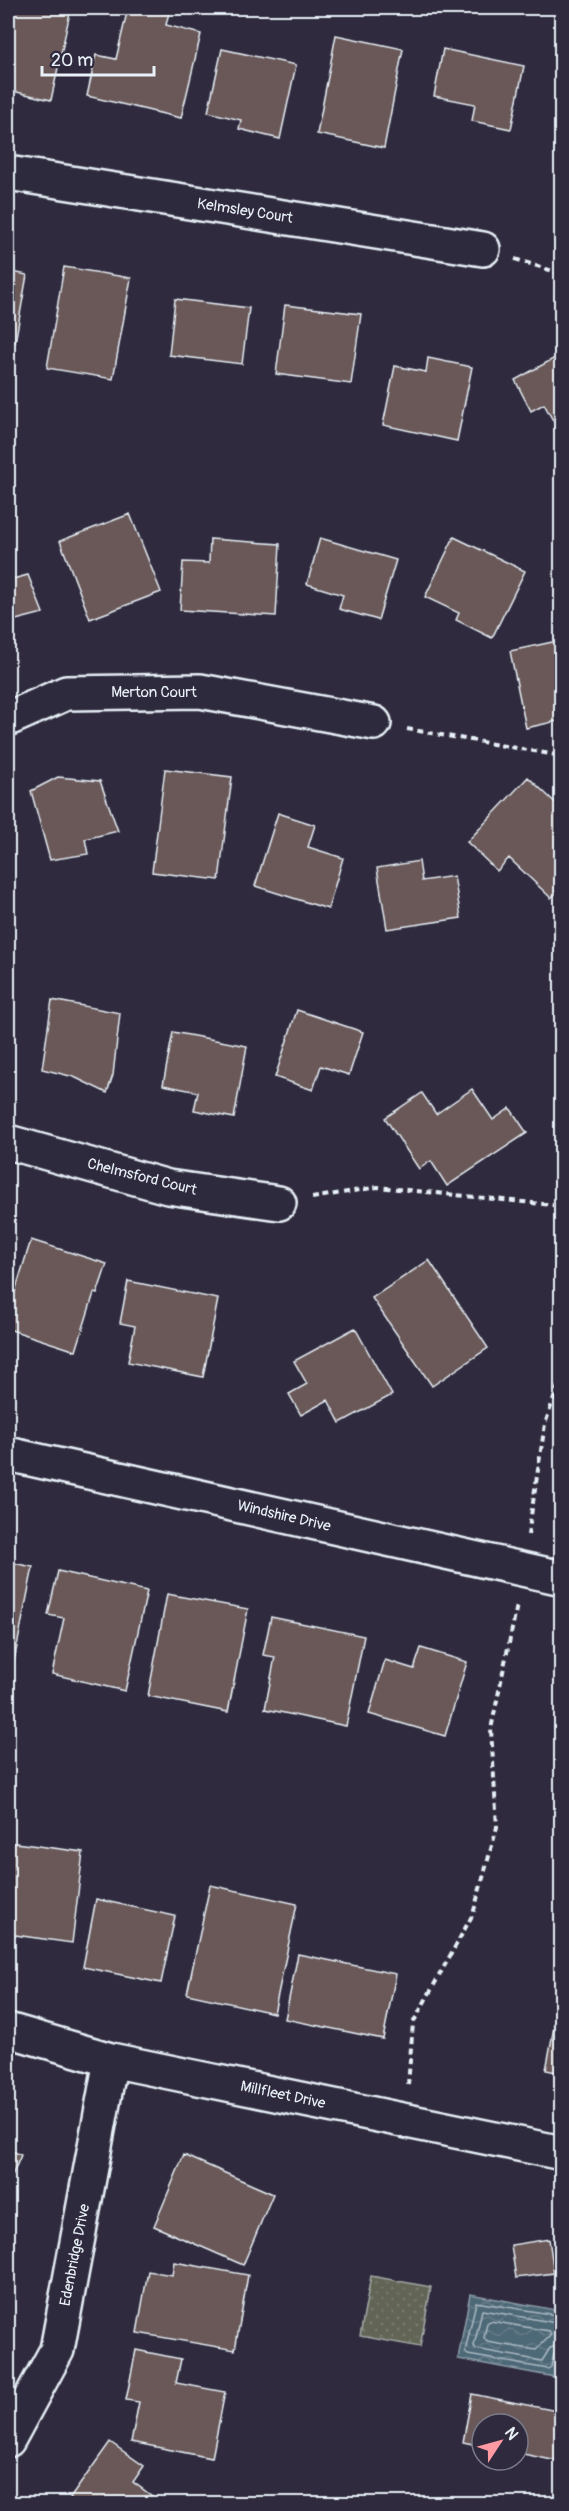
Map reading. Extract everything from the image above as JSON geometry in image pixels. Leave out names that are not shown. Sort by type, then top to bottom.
[{"type":"street","name":"Kelmsley Court","points":[[8,173],[483,249]]},
{"type":"street","name":"Merton Court","points":[[8,719],[66,693],[200,691],[374,723]]},
{"type":"street","name":"Chelmsford Court","points":[[8,1142],[168,1187],[279,1203]]},
{"type":"street","name":"Windshire Drive","points":[[8,1455],[561,1578]]},
{"type":"street","name":"Millfleet Drive","points":[[8,2030],[111,2060],[561,2152]]},
{"type":"street","name":"Edenbridge Drive","points":[[8,2440],[57,2350],[111,2060]]},
{"type":"path","points":[[483,249],[561,274]]},
{"type":"path","points":[[374,723],[561,756]]},
{"type":"path","points":[[279,1203],[378,1187],[561,1206]]},
{"type":"path","points":[[404,2120],[413,2023],[473,1914],[497,1827],[491,1729],[524,1569],[545,1424],[561,1375]]},
{"type":"green space","points":[[371,2276],[431,2287],[420,2347],[360,2336]]},
{"type":"water","points":[[470,2294],[561,2311],[561,2342],[555,2377],[458,2359]]},
{"type":"building","points":[[8,8],[71,8],[51,100],[8,90]]},
{"type":"building","points":[[128,8],[170,8],[166,25],[201,34],[181,118],[87,96],[96,55],[116,59]]},
{"type":"building","points":[[336,35],[403,49],[384,148],[317,134]]},
{"type":"building","points":[[222,49],[296,65],[280,139],[239,129],[241,120],[208,112]]},
{"type":"building","points":[[443,49],[524,66],[511,129],[472,121],[475,104],[434,96]]},
{"type":"building","points":[[64,267],[131,278],[113,379],[47,368]]},
{"type":"building","points":[[8,271],[27,275],[15,343],[8,342]]},
{"type":"building","points":[[175,299],[249,308],[242,364],[169,355]]},
{"type":"building","points":[[285,305],[361,314],[351,384],[276,374]]},
{"type":"building","points":[[562,354],[562,437],[544,404],[531,411],[515,380]]},
{"type":"building","points":[[428,358],[472,367],[457,441],[383,425],[395,366],[426,372]]},
{"type":"building","points":[[130,514],[161,592],[90,619],[60,541]]},
{"type":"building","points":[[454,537],[525,571],[492,638],[456,620],[459,613],[425,597]]},
{"type":"building","points":[[320,538],[396,560],[378,620],[339,609],[343,595],[307,584]]},
{"type":"building","points":[[210,539],[280,544],[276,616],[180,610],[183,562],[209,563]]},
{"type":"building","points":[[28,575],[43,613],[8,622],[8,577],[9,580]]},
{"type":"building","points":[[562,640],[562,720],[526,728],[510,651]]},
{"type":"building","points":[[165,769],[232,777],[219,880],[152,872]]},
{"type":"building","points":[[58,777],[100,781],[118,831],[85,839],[88,854],[50,860],[31,791]]},
{"type":"building","points":[[528,777],[562,809],[562,887],[551,898],[509,858],[497,871],[467,842]]},
{"type":"building","points":[[278,813],[315,825],[308,847],[343,858],[328,909],[255,886]]},
{"type":"building","points":[[419,861],[422,881],[454,876],[461,918],[387,929],[377,868]]},
{"type":"building","points":[[52,1000],[120,1013],[113,1075],[107,1093],[74,1077],[42,1069]]},
{"type":"building","points":[[297,1010],[363,1032],[349,1075],[321,1066],[313,1090],[275,1077]]},
{"type":"building","points":[[173,1032],[247,1046],[234,1118],[194,1110],[198,1092],[163,1085]]},
{"type":"building","points":[[472,1089],[493,1120],[510,1108],[527,1133],[447,1186],[431,1161],[419,1169],[385,1118],[422,1093],[436,1114]]},
{"type":"building","points":[[31,1240],[107,1264],[97,1294],[94,1293],[76,1351],[8,1329],[8,1314]]},
{"type":"building","points":[[429,1260],[488,1348],[432,1386],[372,1298]]},
{"type":"building","points":[[128,1281],[218,1299],[203,1377],[128,1362],[135,1326],[120,1323]]},
{"type":"building","points":[[355,1328],[392,1395],[340,1423],[328,1400],[301,1415],[289,1394],[307,1384],[294,1361]]},
{"type":"building","points":[[8,1562],[33,1567],[14,1661],[8,1660]]},
{"type":"building","points":[[58,1571],[147,1591],[125,1691],[52,1674],[64,1618],[48,1615]]},
{"type":"building","points":[[167,1594],[248,1609],[228,1712],[148,1696]]},
{"type":"building","points":[[271,1617],[364,1636],[346,1726],[265,1709],[275,1657],[263,1655]]},
{"type":"building","points":[[421,1648],[467,1662],[445,1736],[369,1714],[385,1660],[414,1669]]},
{"type":"building","points":[[8,1842],[83,1852],[72,1943],[8,1934]]},
{"type":"building","points":[[210,1885],[297,1904],[274,2013],[187,1994]]},
{"type":"building","points":[[96,1899],[175,1916],[161,1983],[83,1967]]},
{"type":"building","points":[[298,1954],[396,1974],[383,2039],[285,2019]]},
{"type":"building","points":[[562,1984],[562,2073],[546,2070]]},
{"type":"building","points":[[8,2149],[21,2155],[8,2185]]},
{"type":"building","points":[[184,2155],[273,2194],[243,2265],[154,2226]]},
{"type":"building","points":[[549,2239],[554,2273],[516,2278],[511,2245]]},
{"type":"building","points":[[174,2262],[248,2275],[235,2350],[137,2333],[148,2271],[172,2275]]},
{"type":"building","points":[[136,2350],[181,2359],[176,2383],[225,2392],[212,2458],[131,2442],[139,2402],[126,2400]]},
{"type":"building","points":[[472,2394],[562,2412],[562,2462],[530,2455],[530,2412],[470,2412],[470,2443],[463,2442]]},
{"type":"building","points":[[110,2442],[144,2466],[133,2482],[163,2504],[66,2504]]}]
